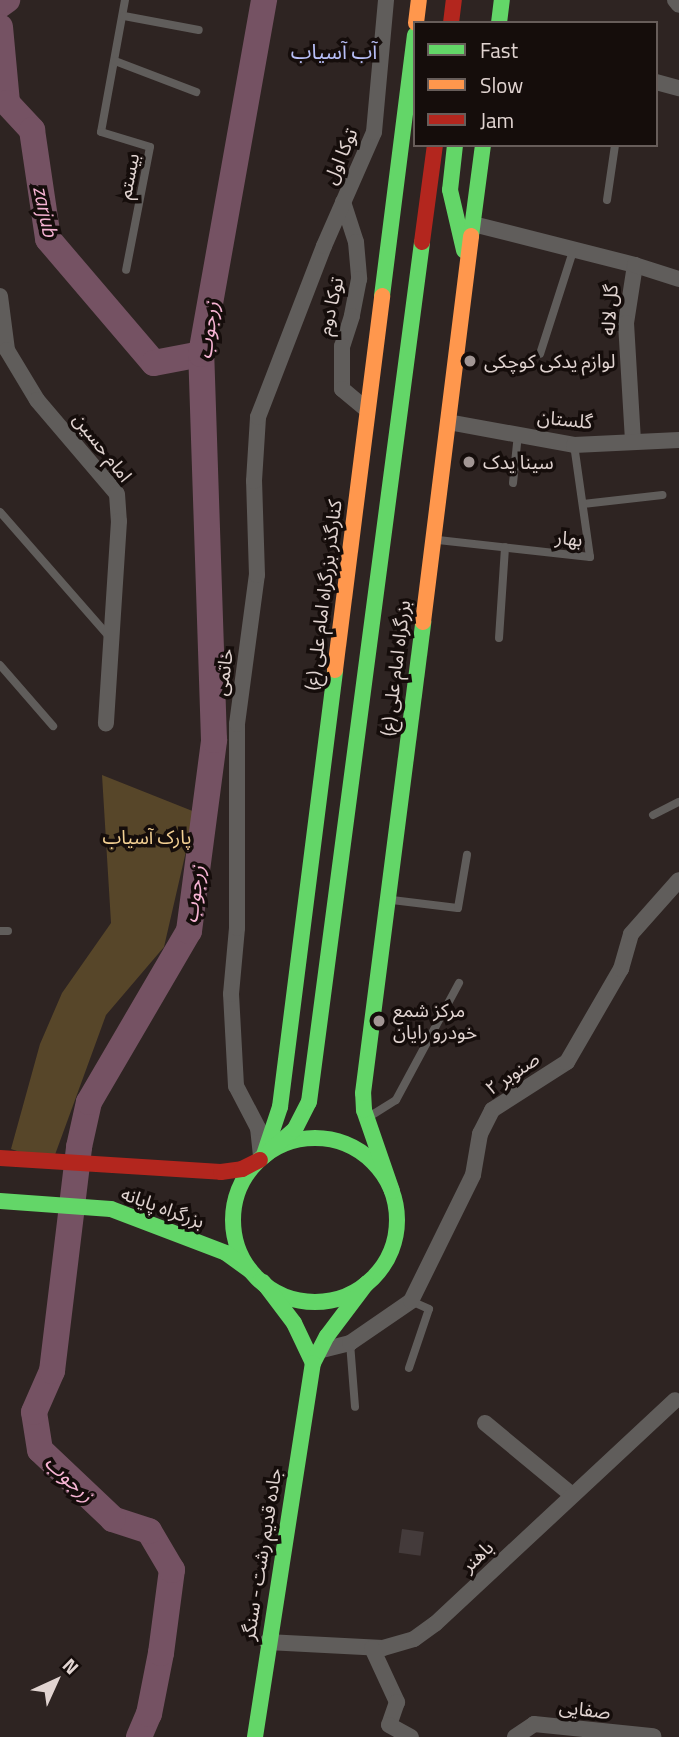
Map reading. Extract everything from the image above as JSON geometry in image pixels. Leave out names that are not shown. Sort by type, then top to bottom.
[{"type":"main road","points":[[416,21],[419,0]]},
{"type":"main road","points":[[452,21],[454,0]]},
{"type":"main road","points":[[499,21],[502,0]]},
{"type":"main road","name":"کنارگذر بزرگراه امام علی (ع)","points":[[262,1158],[279,1107],[413,52]]},
{"type":"main road","points":[[314,1364],[295,1323],[240,1251],[234,1217],[240,1187],[262,1158],[295,1129],[309,1102],[435,147]]},
{"type":"main road","points":[[455,147],[450,190],[468,266]]},
{"type":"main road","name":"بزرگراه امام علی (ع)","points":[[392,1192],[366,1118],[363,1093],[484,147]]},
{"type":"main road","points":[[368,410],[399,415]]},
{"type":"main road","points":[[0,1158],[221,1172],[242,1169],[294,1141],[332,1140],[354,1148],[370,1159],[392,1192],[397,1218],[393,1245],[383,1266],[367,1283],[314,1364]]},
{"type":"main road","name":"بزرگراه پایانه","points":[[0,1201],[100,1208],[226,1253],[261,1281]]},
{"type":"main road","points":[[261,1281],[286,1296],[316,1301],[343,1297],[367,1283]]},
{"type":"main road","name":"جاده قدیم رشت - سنگر","points":[[255,1737],[267,1642],[314,1364]]},
{"type":"street","name":"توکا اول","points":[[343,202],[374,132],[386,0]]},
{"type":"street","points":[[675,0],[679,5]]},
{"type":"street","points":[[658,83],[679,89]]},
{"type":"street","name":"توکا دوم","points":[[343,202],[356,242],[359,279],[352,316],[342,346],[342,389],[368,410]]},
{"type":"street","name":"خاتمی","points":[[262,1158],[258,1128],[236,1086],[231,994],[237,900],[237,724],[257,575],[254,481],[258,417],[275,365],[343,202]]},
{"type":"street","name":"گل لاله","points":[[473,224],[635,265],[626,323],[633,442]]},
{"type":"street","points":[[635,265],[679,279]]},
{"type":"street","name":"امام حسین","points":[[0,296],[7,350],[37,400],[117,494],[119,521],[106,724]]},
{"type":"street","name":"گلستان","points":[[448,422],[574,445],[679,440]]},
{"type":"street","name":"صنوبر ۲","points":[[314,1364],[411,1301],[473,1175],[480,1134],[492,1110],[567,1062],[621,969],[631,934],[679,880]]},
{"type":"street","name":"باهنر","points":[[267,1642],[383,1648],[414,1639],[435,1624],[675,1400]]},
{"type":"street","points":[[485,1423],[572,1495]]},
{"type":"street","points":[[372,1648],[397,1702],[389,1725],[411,1737]]},
{"type":"street","name":"صفایی","points":[[515,1737],[534,1724],[653,1736]]},
{"type":"lane","name":"بیستم","points":[[125,0],[101,132],[150,147],[126,270]]},
{"type":"lane","points":[[124,16],[199,30]]},
{"type":"lane","points":[[115,61],[195,92]]},
{"type":"lane","points":[[607,200],[615,147]]},
{"type":"lane","points":[[540,354],[574,248]]},
{"type":"lane","points":[[513,483],[518,434]]},
{"type":"lane","name":"بهار","points":[[433,539],[590,557],[574,445]]},
{"type":"lane","points":[[583,504],[662,495]]},
{"type":"lane","points":[[0,512],[111,639]]},
{"type":"lane","points":[[499,638],[505,547]]},
{"type":"lane","points":[[0,665],[53,726]]},
{"type":"lane","points":[[653,815],[679,802]]},
{"type":"lane","points":[[386,899],[458,908],[467,855]]},
{"type":"lane","points":[[366,1118],[396,1100],[459,983]]},
{"type":"lane","points":[[409,1368],[429,1310],[411,1301]]},
{"type":"lane","points":[[350,1343],[355,1406]]},
{"type":"green space","name":"پارک آسیاب","points":[[102,775],[195,812],[164,947],[106,1015],[52,1163],[11,1149],[40,1044],[62,993],[111,923]]},
{"type":"building","points":[[402,1529],[424,1532],[420,1556],[399,1553]]},
{"type":"waterway","name":"zarjub","points":[[0,5],[7,0]]},
{"type":"waterway","name":"زرجوب","points":[[139,1737],[149,1714],[161,1653],[172,1570],[149,1531],[113,1519],[40,1450],[34,1412],[52,1371],[79,1147],[89,1102],[189,931],[214,740],[201,354],[264,0]]},
{"type":"waterway","name":"zarjub","points":[[0,27],[7,103],[32,130],[48,239],[154,363],[201,354]]},
{"type":"traffic: fast","points":[[499,21],[502,0]]},
{"type":"traffic: fast","points":[[382,296],[413,51]]},
{"type":"traffic: fast","points":[[455,147],[450,190],[464,250]]},
{"type":"traffic: fast","points":[[471,236],[483,147]]},
{"type":"traffic: fast","points":[[263,1157],[295,1129],[309,1102],[422,242]]},
{"type":"traffic: fast","points":[[392,1191],[364,1110],[363,1093],[423,622]]},
{"type":"traffic: fast","points":[[264,1155],[280,1107],[335,670]]},
{"type":"traffic: fast","points":[[315,1138],[346,1145],[373,1162],[390,1189],[397,1220],[390,1251],[373,1278],[346,1295],[315,1302],[284,1295],[257,1278],[240,1251],[233,1220],[240,1189],[257,1162],[284,1145],[315,1138]]},
{"type":"traffic: fast","points":[[0,1201],[111,1209],[226,1253],[249,1270]]},
{"type":"traffic: fast","points":[[263,1282],[294,1323],[313,1363],[327,1336],[367,1283]]},
{"type":"traffic: fast","points":[[255,1737],[313,1363]]},
{"type":"traffic: slow","points":[[416,21],[419,0]]},
{"type":"traffic: slow","points":[[423,622],[471,236]]},
{"type":"traffic: slow","points":[[335,670],[382,296]]},
{"type":"traffic: jam","points":[[451,21],[454,0]]},
{"type":"traffic: jam","points":[[422,242],[435,147]]},
{"type":"traffic: jam","points":[[0,1158],[221,1172],[242,1169],[260,1160]]},
{"type":"place","name":"لوازم یدکی کوچکی","points":[[470,361]]},
{"type":"place","name":"سینا یدک","points":[[469,462]]},
{"type":"place","name":"مرکز شمع خودرو رایان","points":[[379,1021]]},
{"type":"district","name":"آب آسیاب","points":[[334,51]]}]
